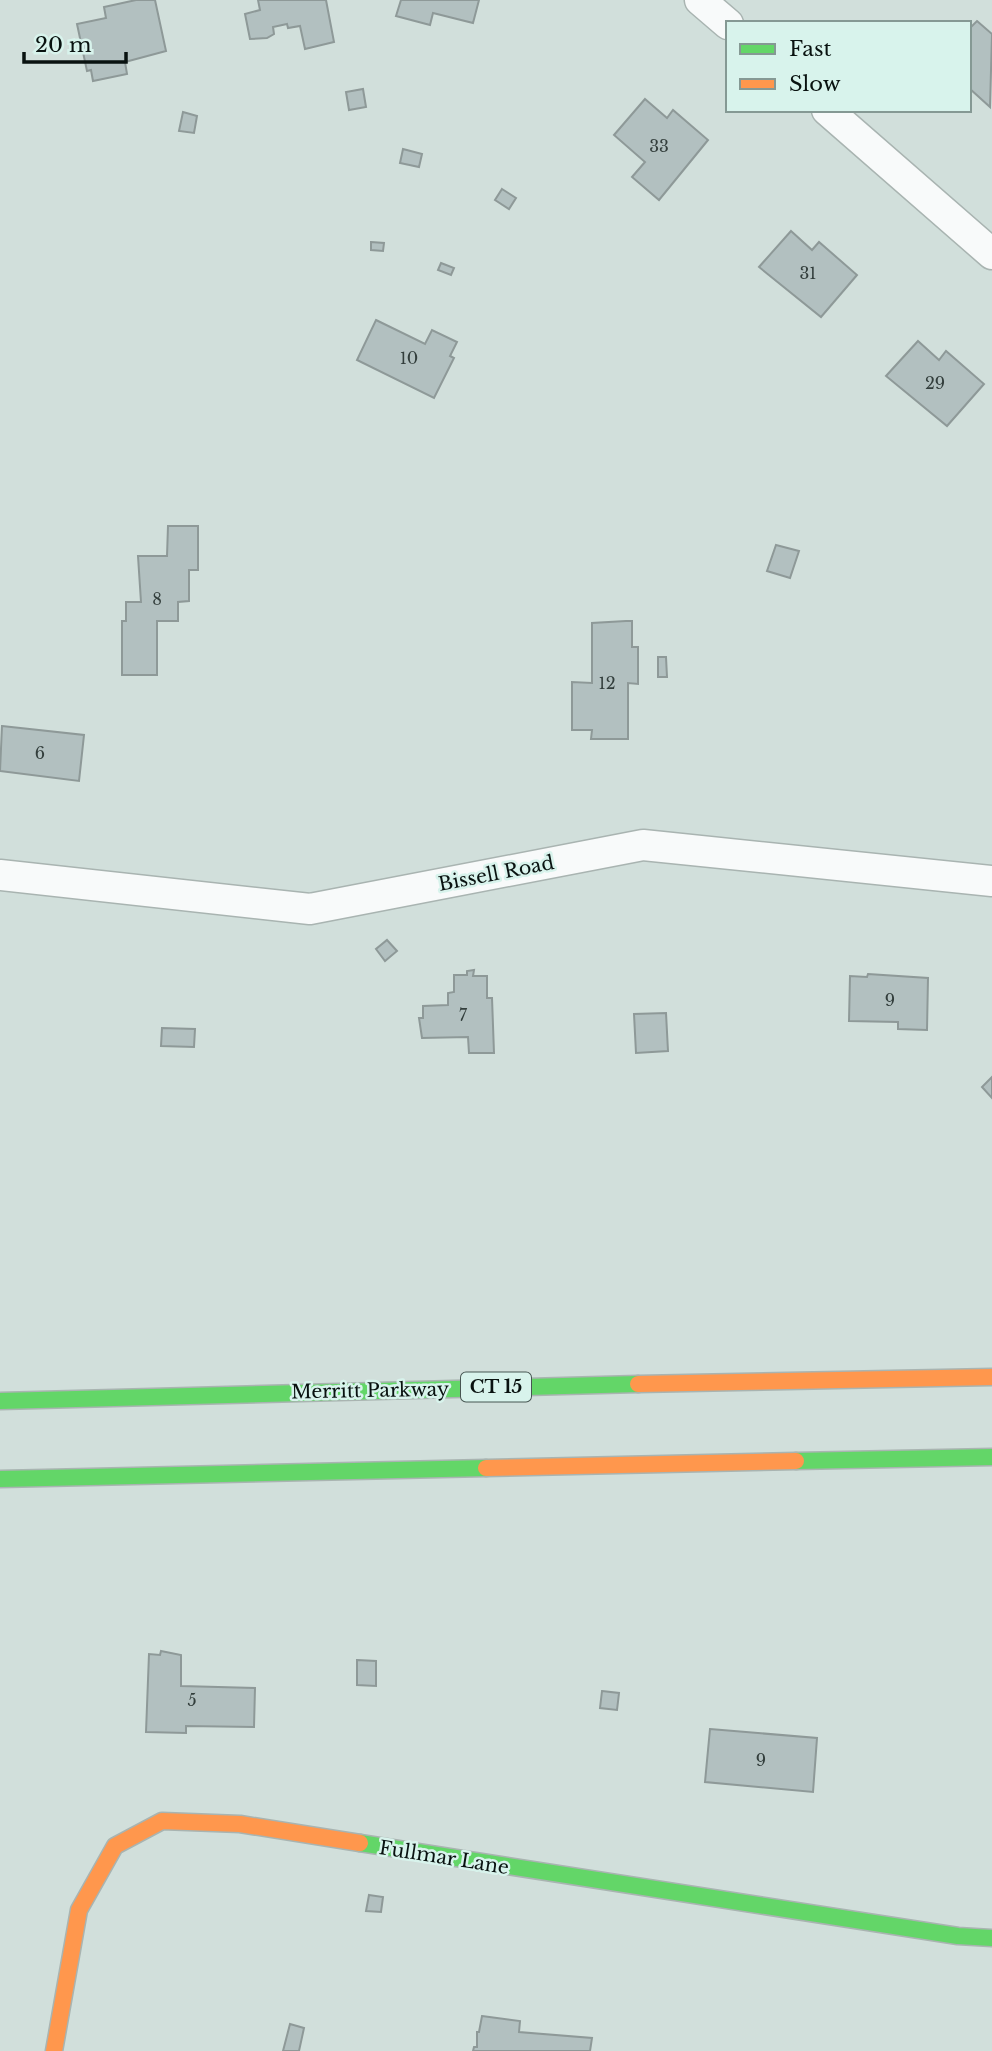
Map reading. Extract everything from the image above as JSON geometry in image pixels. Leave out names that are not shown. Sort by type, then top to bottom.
[{"type":"main road","name":"Merritt Parkway","points":[[0,1401],[992,1377]]},
{"type":"main road","points":[[0,1479],[992,1457]]},
{"type":"main road","name":"Fullmar Lane","points":[[54,2051],[79,1910],[115,1846],[162,1821],[240,1824],[945,1934],[992,1938]]},
{"type":"street","points":[[701,0],[726,22]]},
{"type":"street","points":[[829,112],[992,254]]},
{"type":"street","name":"Bissell Road","points":[[0,875],[310,909],[643,845],[992,881]]},
{"type":"building","points":[[136,0],[155,0],[166,51],[125,62],[127,74],[93,81],[91,70],[87,71],[77,24],[106,18],[104,7]]},
{"type":"building","points":[[258,0],[326,0],[334,42],[305,49],[300,26],[288,28],[287,24],[273,27],[274,34],[267,38],[250,39],[245,14],[260,10]]},
{"type":"building","points":[[401,0],[479,0],[473,23],[433,13],[430,25],[396,16]]},
{"type":"building","points":[[977,21],[992,34],[990,107],[971,90],[971,27]]},
{"type":"building","points":[[363,89],[366,107],[349,110],[346,92]]},
{"type":"building","points":[[645,99],[667,118],[673,110],[708,140],[659,200],[632,177],[645,162],[614,135]]},
{"type":"building","points":[[183,112],[197,116],[194,133],[179,131]]},
{"type":"building","points":[[403,149],[422,154],[419,167],[400,163]]},
{"type":"building","points":[[502,189],[516,198],[509,209],[495,200]]},
{"type":"building","points":[[791,231],[812,250],[819,242],[857,275],[821,317],[759,267]]},
{"type":"building","points":[[371,242],[384,243],[383,251],[371,250]]},
{"type":"building","points":[[441,263],[454,268],[451,275],[438,270]]},
{"type":"building","points":[[376,320],[425,344],[432,330],[457,342],[450,356],[454,358],[434,398],[357,360]]},
{"type":"building","points":[[918,341],[939,360],[946,351],[984,384],[947,426],[886,376]]},
{"type":"building","points":[[168,526],[198,526],[198,570],[189,570],[189,601],[178,602],[178,621],[157,621],[157,675],[122,675],[122,621],[126,621],[126,602],[141,602],[138,556],[167,556]]},
{"type":"building","points":[[776,545],[799,551],[790,578],[767,571]]},
{"type":"building","points":[[632,621],[632,647],[638,647],[638,684],[628,683],[628,739],[591,739],[592,730],[572,730],[572,682],[592,683],[592,623]]},
{"type":"building","points":[[658,657],[666,657],[667,677],[658,677]]},
{"type":"building","points":[[2,726],[84,735],[79,781],[0,771]]},
{"type":"building","points":[[387,940],[397,951],[385,961],[376,949]]},
{"type":"building","points":[[474,970],[473,976],[487,976],[487,998],[492,998],[494,1053],[469,1053],[468,1037],[422,1038],[419,1018],[423,1018],[423,1006],[448,1005],[448,993],[454,992],[454,975],[467,975],[467,971]]},
{"type":"building","points":[[868,974],[928,978],[927,1030],[898,1029],[898,1022],[849,1021],[850,976],[867,977]]},
{"type":"building","points":[[666,1013],[668,1051],[636,1053],[634,1014]]},
{"type":"building","points":[[162,1028],[195,1029],[194,1047],[161,1046]]},
{"type":"building","points":[[992,1077],[992,1098],[982,1087]]},
{"type":"building","points":[[161,1651],[181,1655],[181,1686],[255,1688],[254,1727],[186,1726],[186,1733],[146,1732],[149,1654],[160,1655]]},
{"type":"building","points":[[357,1660],[376,1661],[376,1686],[357,1685]]},
{"type":"building","points":[[602,1691],[619,1693],[617,1710],[600,1708]]},
{"type":"building","points":[[710,1729],[817,1738],[813,1792],[705,1782]]},
{"type":"building","points":[[369,1895],[383,1897],[381,1912],[366,1911]]},
{"type":"building","points":[[482,2016],[520,2021],[519,2032],[592,2038],[590,2051],[473,2051],[474,2047],[477,2047],[477,2032]]},
{"type":"building","points":[[290,2024],[304,2028],[299,2051],[283,2051]]},
{"type":"traffic: fast","points":[[0,1401],[638,1384]]},
{"type":"traffic: fast","points":[[796,1461],[992,1457]]},
{"type":"traffic: fast","points":[[0,1479],[486,1468]]},
{"type":"traffic: fast","points":[[360,1843],[958,1936],[992,1938]]},
{"type":"traffic: slow","points":[[638,1384],[992,1377]]},
{"type":"traffic: slow","points":[[486,1468],[796,1461]]},
{"type":"traffic: slow","points":[[54,2051],[79,1910],[115,1846],[162,1821],[240,1824],[360,1843]]}]
